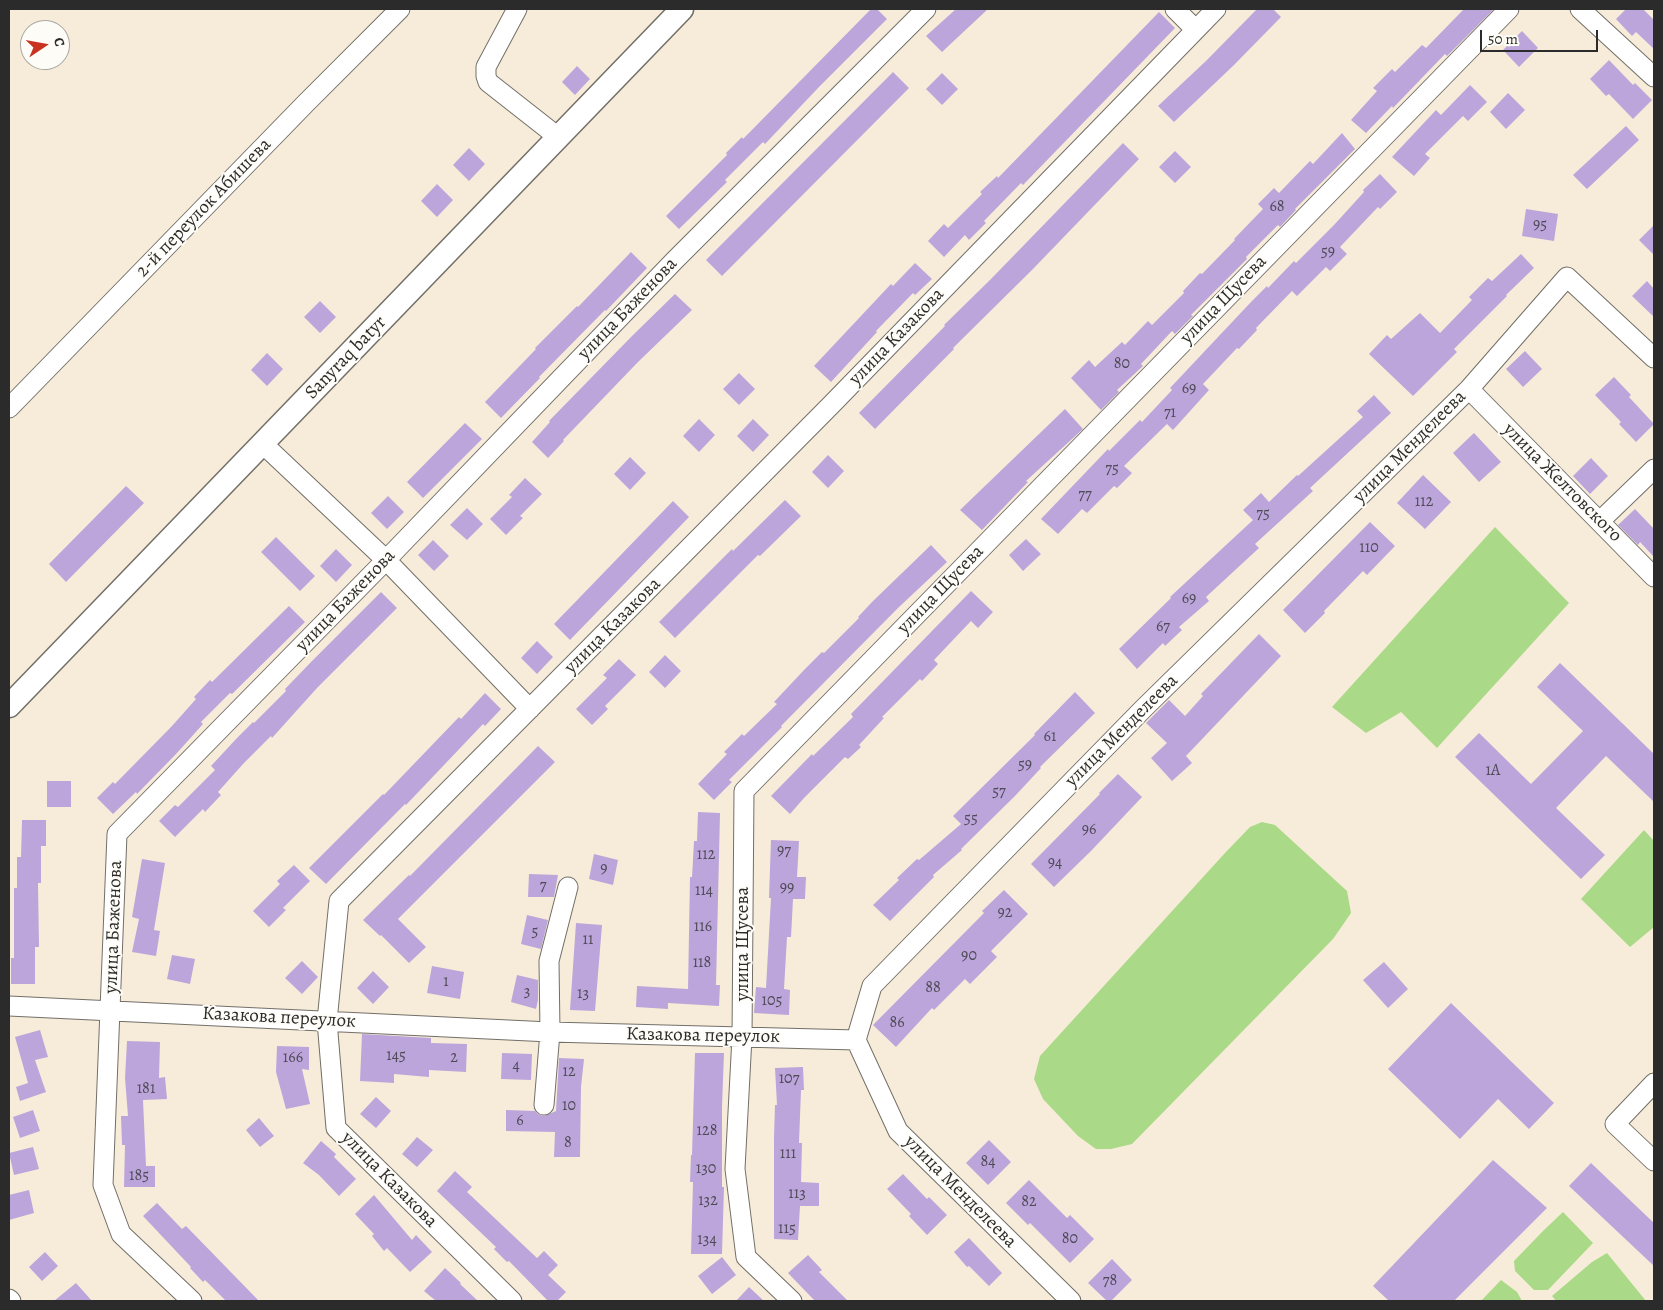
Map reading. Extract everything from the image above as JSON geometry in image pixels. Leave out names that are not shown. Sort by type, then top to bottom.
[{"type":"street","name":"2-й переулок Абишева","points":[[9,408],[400,9]]},
{"type":"street","points":[[517,9],[486,67],[486,76],[488,82],[558,138]]},
{"type":"street","name":"Sanyraq batyr","points":[[9,706],[682,9]]},
{"type":"street","name":"улица Баженова","points":[[192,1301],[121,1234],[104,1185],[117,834],[386,560],[675,260],[926,9]]},
{"type":"street","points":[[1175,9],[1195,29]]},
{"type":"street","name":"улица Казакова","points":[[512,1301],[336,1128],[327,1021],[339,901],[832,404],[1216,9]]},
{"type":"street","name":"улица Щусева","points":[[792,1301],[746,1257],[735,1169],[742,1037],[744,791],[1509,9]]},
{"type":"street","points":[[1580,9],[1654,77]]},
{"type":"street","name":"улица Менделеева","points":[[1071,1301],[898,1132],[856,1040],[872,986],[1143,709],[1469,389],[1567,277],[1654,358]]},
{"type":"street","name":"улица Желтовского","points":[[1469,389],[1654,577]]},
{"type":"street","points":[[263,444],[386,560],[530,709]]},
{"type":"street","points":[[1600,521],[1654,469]]},
{"type":"street","points":[[544,1105],[550,1032],[549,961],[568,887]]},
{"type":"street","name":"Казакова переулок","points":[[9,1006],[550,1032],[856,1040]]},
{"type":"street","points":[[1654,1083],[1615,1124],[1654,1161]]},
{"type":"green space","points":[[1495,527],[1569,603],[1437,748],[1401,712],[1366,733],[1332,707]]},
{"type":"green space","points":[[1262,822],[1275,825],[1347,891],[1351,913],[1333,939],[1132,1144],[1111,1149],[1096,1149],[1078,1136],[1043,1099],[1034,1079],[1040,1056],[1225,853],[1250,827]]},
{"type":"green space","points":[[1644,830],[1654,841],[1654,927],[1630,947],[1581,899]]},
{"type":"green space","points":[[1563,1212],[1593,1243],[1548,1290],[1534,1290],[1515,1271],[1514,1261]]},
{"type":"green space","points":[[1607,1253],[1646,1301],[1556,1301],[1552,1296],[1592,1262]]},
{"type":"green space","points":[[1501,1280],[1517,1292],[1522,1301],[1481,1301]]},
{"type":"building","points":[[871,9],[877,9],[887,19],[765,144],[763,142],[725,180],[727,182],[679,229],[666,216],[727,155],[726,153],[742,137],[743,139]]},
{"type":"building","points":[[956,9],[988,9],[942,52],[926,36]]},
{"type":"building","points":[[1257,9],[1273,9],[1281,17],[1174,122],[1158,106]]},
{"type":"building","points":[[1464,9],[1494,9],[1447,56],[1445,54],[1366,133],[1351,120],[1377,91],[1373,88],[1392,69],[1395,72],[1422,45],[1426,48]]},
{"type":"building","points":[[1626,9],[1643,9],[1654,20],[1654,49],[1636,32],[1632,36],[1616,19]]},
{"type":"building","points":[[1159,12],[1175,28],[1023,185],[1021,183],[984,221],[986,223],[969,240],[965,235],[944,257],[928,241],[944,224],[948,228],[982,194],[980,192],[997,176],[998,178]]},
{"type":"building","points":[[1522,31],[1538,48],[1519,67],[1503,50]]},
{"type":"building","points":[[1609,60],[1633,85],[1635,83],[1652,100],[1633,119],[1609,94],[1606,96],[1590,79]]},
{"type":"building","points":[[577,66],[590,79],[575,95],[562,82]]},
{"type":"building","points":[[893,72],[909,88],[722,276],[706,260]]},
{"type":"building","points":[[942,73],[958,89],[942,105],[926,89]]},
{"type":"building","points":[[1470,85],[1487,102],[1468,121],[1463,116],[1425,154],[1430,158],[1414,176],[1392,157],[1436,110],[1441,115]]},
{"type":"building","points":[[1508,93],[1525,110],[1506,129],[1490,112]]},
{"type":"building","points":[[1626,126],[1639,140],[1587,189],[1573,175]]},
{"type":"building","points":[[1342,133],[1355,149],[1295,209],[1280,227],[1278,225],[1246,257],[1247,259],[1191,315],[1193,316],[1175,334],[1172,331],[1141,364],[1143,366],[1117,390],[1119,392],[1101,410],[1071,378],[1089,360],[1095,367],[1122,342],[1125,345],[1148,321],[1152,325],[1263,209],[1258,204],[1274,188],[1279,193],[1310,161],[1313,164]]},
{"type":"building","points":[[1123,143],[1139,159],[875,429],[859,413]]},
{"type":"building","points":[[469,148],[485,164],[469,181],[453,165]]},
{"type":"building","points":[[1175,151],[1191,167],[1175,183],[1159,167]]},
{"type":"building","points":[[1380,174],[1397,192],[1380,209],[1378,207],[1340,247],[1347,254],[1330,271],[1326,267],[1297,296],[1292,291],[1256,328],[1257,330],[1239,349],[1237,348],[1203,384],[1209,390],[1173,430],[1167,424],[1124,466],[1132,473],[1117,488],[1114,486],[1087,513],[1082,509],[1058,534],[1041,519],[1108,449],[1109,451],[1140,420],[1142,422],[1172,390],[1170,388],[1251,302],[1267,286],[1268,288],[1294,261],[1296,263],[1334,225],[1364,192],[1363,190]]},
{"type":"building","points":[[437,184],[453,200],[437,217],[421,201]]},
{"type":"building","points":[[1526,209],[1558,214],[1554,241],[1522,236]]},
{"type":"building","points":[[1654,225],[1654,255],[1639,240]]},
{"type":"building","points":[[631,252],[647,268],[501,418],[485,402],[535,348]]},
{"type":"building","points":[[1521,254],[1534,268],[1454,349],[1457,352],[1413,396],[1369,354],[1387,335],[1391,339],[1420,313],[1440,333],[1472,300],[1469,297],[1488,278],[1492,281]]},
{"type":"building","points":[[915,263],[932,279],[915,295],[913,293],[831,382],[814,366],[891,284],[893,286]]},
{"type":"building","points":[[1647,281],[1654,289],[1654,317],[1632,296]]},
{"type":"building","points":[[675,294],[692,310],[638,362],[548,458],[532,442],[549,421]]},
{"type":"building","points":[[320,301],[336,317],[320,333],[304,317]]},
{"type":"building","points":[[1525,351],[1542,369],[1523,387],[1506,369]]},
{"type":"building","points":[[267,353],[283,369],[267,386],[251,370]]},
{"type":"building","points":[[739,373],[755,389],[739,405],[723,389]]},
{"type":"building","points":[[1614,377],[1631,395],[1629,397],[1654,424],[1636,442],[1619,424],[1621,422],[1595,395]]},
{"type":"building","points":[[1374,395],[1391,413],[1310,488],[1313,491],[1255,544],[1259,548],[1206,597],[1209,601],[1179,627],[1182,630],[1165,646],[1163,643],[1137,669],[1119,649],[1170,597],[1253,520],[1243,510],[1261,493],[1269,502],[1363,417],[1357,411]]},
{"type":"building","points":[[1065,409],[1083,429],[1026,481],[1028,482],[982,530],[960,510]]},
{"type":"building","points":[[699,419],[715,435],[699,452],[683,436]]},
{"type":"building","points":[[753,419],[769,435],[753,452],[737,436]]},
{"type":"building","points":[[465,423],[482,439],[423,498],[407,482]]},
{"type":"building","points":[[1474,433],[1501,462],[1479,482],[1453,453]]},
{"type":"building","points":[[828,455],[844,471],[828,488],[812,472]]},
{"type":"building","points":[[630,457],[646,473],[630,490],[614,474]]},
{"type":"building","points":[[1591,458],[1608,476],[1590,494],[1573,476]]},
{"type":"building","points":[[1423,475],[1451,502],[1425,529],[1397,503]]},
{"type":"building","points":[[525,478],[542,494],[520,516],[523,518],[506,535],[490,519],[512,497],[509,495]]},
{"type":"building","points":[[126,486],[144,503],[66,582],[49,564]]},
{"type":"building","points":[[388,496],[404,512],[387,529],[371,513]]},
{"type":"building","points":[[785,500],[801,516],[760,556],[758,555],[675,638],[659,622],[732,549],[733,551]]},
{"type":"building","points":[[673,501],[689,517],[570,640],[554,624]]},
{"type":"building","points":[[467,508],[483,524],[467,540],[450,525]]},
{"type":"building","points":[[1635,509],[1654,529],[1654,557],[1640,542],[1638,545],[1618,525]]},
{"type":"building","points":[[1370,522],[1395,546],[1367,575],[1363,571],[1305,633],[1283,610]]},
{"type":"building","points":[[276,537],[315,576],[300,591],[261,552]]},
{"type":"building","points":[[1026,539],[1041,554],[1023,571],[1009,555]]},
{"type":"building","points":[[433,540],[449,556],[434,571],[418,555]]},
{"type":"building","points":[[931,545],[947,562],[898,608],[781,726],[729,780],[732,782],[714,800],[698,784],[727,754],[724,752],[742,734],[744,736],[777,704],[774,702],[804,670],[822,652],[824,653],[872,602]]},
{"type":"building","points":[[336,549],[352,565],[336,582],[320,566]]},
{"type":"building","points":[[971,591],[993,612],[978,628],[971,621],[934,660],[938,664],[882,717],[884,718],[859,745],[861,747],[848,759],[845,757],[790,814],[771,796],[812,754],[813,756],[853,717],[851,714]]},
{"type":"building","points":[[381,592],[397,608],[317,688],[272,738],[271,736],[243,764],[218,792],[221,795],[205,812],[203,809],[175,837],[159,821],[175,805],[178,807],[215,770],[211,766],[237,738],[286,691],[285,689]]},
{"type":"building","points":[[289,606],[305,622],[201,722],[203,724],[137,794],[136,792],[113,814],[97,798],[113,782],[115,784],[172,726],[196,699],[194,697],[210,680],[212,682]]},
{"type":"building","points":[[1259,634],[1281,656],[1186,756],[1192,763],[1172,781],[1151,758],[1167,743],[1146,723],[1169,700],[1185,716],[1203,696],[1201,694]]},
{"type":"building","points":[[537,641],[553,657],[537,674],[521,658]]},
{"type":"building","points":[[665,655],[681,671],[665,688],[649,672]]},
{"type":"building","points":[[619,659],[636,675],[605,706],[608,709],[592,725],[576,709],[607,678],[603,675]]},
{"type":"building","points":[[1560,663],[1654,754],[1654,802],[1606,756],[1556,808],[1605,855],[1581,879],[1455,757],[1479,733],[1531,784],[1583,731],[1537,687]]},
{"type":"building","points":[[1075,692],[1095,713],[1040,767],[1015,796],[962,850],[933,875],[934,877],[890,921],[873,905],[899,880],[897,878],[917,859],[919,860],[961,824],[953,816],[1035,735]]},
{"type":"building","points":[[485,693],[501,709],[485,726],[483,724],[406,805],[326,884],[309,868],[384,795],[459,717],[461,719]]},
{"type":"building","points":[[538,746],[555,762],[398,919],[426,947],[409,963],[363,920],[410,876]]},
{"type":"building","points":[[1118,774],[1142,797],[1054,887],[1031,864]]},
{"type":"building","points":[[47,781],[71,781],[71,807],[47,807]]},
{"type":"building","points":[[698,812],[720,813],[716,985],[720,985],[719,1006],[668,1003],[668,1009],[636,1007],[637,986],[688,989],[690,877],[692,877],[694,841],[697,841]]},
{"type":"building","points":[[22,820],[46,820],[46,846],[41,846],[41,883],[38,883],[39,947],[35,947],[35,984],[11,984],[11,958],[14,958],[14,888],[17,888],[17,857],[21,857]]},
{"type":"building","points":[[771,840],[799,841],[797,877],[806,877],[805,899],[793,899],[791,937],[787,937],[784,989],[790,990],[789,1015],[754,1013],[756,987],[766,988],[771,898],[769,898]]},
{"type":"building","points":[[594,854],[618,860],[613,885],[589,879]]},
{"type":"building","points":[[142,859],[165,863],[154,930],[160,931],[156,956],[132,952],[139,919],[132,917]]},
{"type":"building","points":[[294,865],[310,881],[283,908],[286,910],[269,927],[253,911],[280,884],[277,881]]},
{"type":"building","points":[[529,874],[558,875],[554,897],[528,897]]},
{"type":"building","points":[[1004,890],[1028,914],[991,951],[997,957],[970,984],[965,979],[934,1010],[932,1008],[896,1047],[873,1025],[984,913],[982,911]]},
{"type":"building","points":[[527,915],[548,920],[541,949],[521,944]]},
{"type":"building","points":[[576,923],[602,925],[595,1011],[570,1010]]},
{"type":"building","points":[[172,955],[195,959],[190,984],[167,979]]},
{"type":"building","points":[[302,961],[318,977],[302,994],[285,978]]},
{"type":"building","points":[[1384,962],[1408,989],[1388,1008],[1363,980]]},
{"type":"building","points":[[432,966],[464,972],[460,999],[427,993]]},
{"type":"building","points":[[373,971],[389,987],[373,1004],[357,988]]},
{"type":"building","points":[[517,975],[538,980],[536,1009],[511,1002]]},
{"type":"building","points":[[1451,1003],[1554,1103],[1529,1129],[1498,1099],[1460,1139],[1388,1069]]},
{"type":"building","points":[[40,1030],[48,1057],[35,1060],[46,1092],[20,1101],[16,1087],[28,1083],[15,1037]]},
{"type":"building","points":[[362,1034],[431,1038],[431,1043],[467,1044],[466,1072],[429,1070],[429,1077],[394,1074],[394,1083],[360,1081]]},
{"type":"building","points":[[127,1041],[160,1042],[159,1078],[165,1077],[167,1099],[143,1100],[146,1166],[155,1166],[155,1187],[124,1187],[125,1145],[122,1145],[121,1116],[128,1116],[125,1078]]},
{"type":"building","points":[[277,1046],[309,1047],[309,1070],[302,1069],[310,1104],[286,1109],[276,1072]]},
{"type":"building","points":[[502,1053],[532,1054],[531,1080],[501,1079]]},
{"type":"building","points":[[695,1053],[724,1053],[722,1254],[691,1254],[693,1182],[690,1182]]},
{"type":"building","points":[[559,1058],[584,1059],[581,1087],[580,1157],[554,1157],[555,1132],[506,1131],[506,1110],[535,1111],[544,1116],[556,1111]]},
{"type":"building","points":[[803,1067],[804,1090],[801,1090],[799,1143],[802,1143],[801,1182],[819,1183],[819,1206],[800,1206],[798,1240],[774,1239],[774,1138],[775,1105],[777,1105],[775,1068]]},
{"type":"building","points":[[376,1097],[391,1111],[376,1128],[360,1114]]},
{"type":"building","points":[[33,1110],[40,1131],[20,1138],[13,1117]]},
{"type":"building","points":[[259,1118],[274,1136],[260,1147],[246,1130]]},
{"type":"building","points":[[417,1137],[433,1150],[417,1167],[402,1154]]},
{"type":"building","points":[[989,1140],[1011,1162],[988,1185],[966,1163]]},
{"type":"building","points":[[321,1141],[336,1154],[334,1157],[356,1179],[339,1196],[319,1175],[303,1163]]},
{"type":"building","points":[[33,1147],[39,1169],[14,1175],[9,1153]]},
{"type":"building","points":[[1493,1160],[1547,1208],[1454,1301],[1389,1301],[1373,1286]]},
{"type":"building","points":[[1591,1163],[1654,1223],[1654,1266],[1569,1186]]},
{"type":"building","points":[[455,1171],[472,1187],[467,1192],[537,1258],[544,1251],[558,1265],[548,1275],[566,1292],[557,1301],[548,1301],[509,1261],[507,1262],[494,1249],[496,1247],[437,1191]]},
{"type":"building","points":[[903,1174],[927,1199],[929,1197],[947,1215],[927,1235],[909,1216],[911,1214],[887,1189]]},
{"type":"building","points":[[1029,1180],[1067,1218],[1070,1215],[1094,1239],[1070,1263],[1030,1223],[1028,1225],[1006,1203]]},
{"type":"building","points":[[29,1190],[34,1213],[9,1220],[9,1195]]},
{"type":"building","points":[[374,1195],[412,1240],[416,1235],[432,1252],[410,1272],[387,1248],[384,1251],[372,1236],[374,1234],[355,1214]]},
{"type":"building","points":[[157,1203],[182,1229],[186,1226],[259,1301],[226,1301],[205,1280],[203,1282],[143,1216]]},
{"type":"building","points":[[969,1238],[1002,1273],[989,1286],[969,1266],[967,1267],[954,1252]]},
{"type":"building","points":[[45,1252],[58,1266],[42,1281],[29,1267]]},
{"type":"building","points":[[808,1255],[822,1270],[819,1272],[848,1301],[815,1301],[788,1273]]},
{"type":"building","points":[[722,1257],[736,1275],[712,1294],[698,1276]]},
{"type":"building","points":[[1112,1259],[1132,1280],[1111,1301],[1107,1301],[1088,1283]]},
{"type":"building","points":[[445,1268],[478,1301],[436,1301],[424,1291]]},
{"type":"building","points":[[76,1283],[92,1301],[54,1301]]},
{"type":"building","points":[[749,1287],[764,1301],[736,1301]]}]
